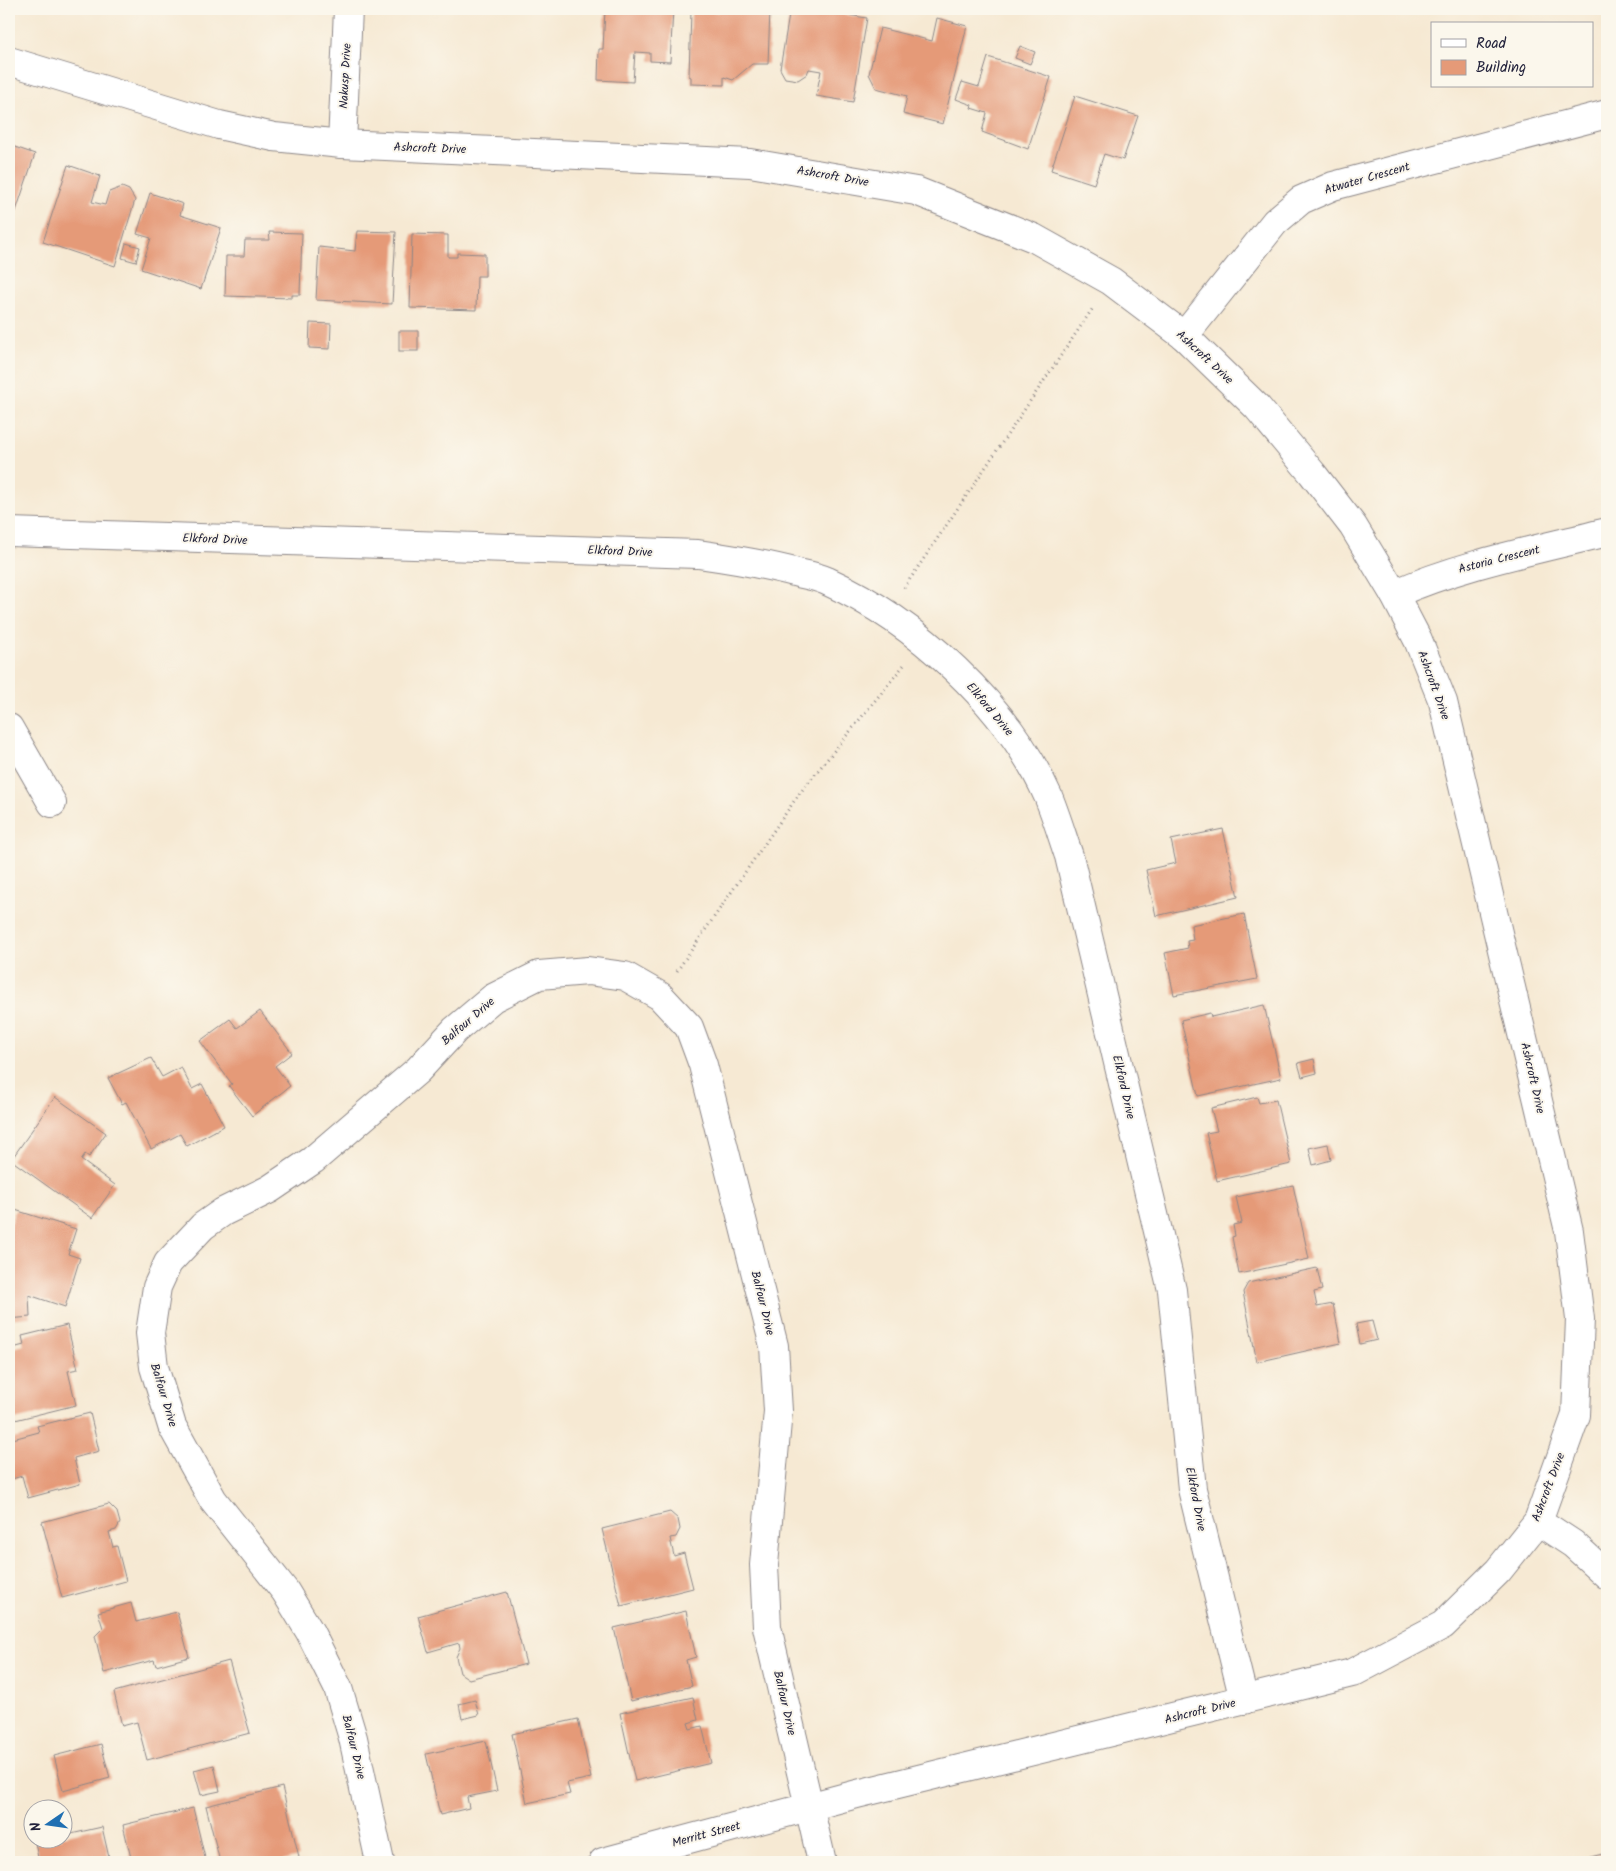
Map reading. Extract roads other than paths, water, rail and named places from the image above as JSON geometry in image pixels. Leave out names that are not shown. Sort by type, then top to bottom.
[{"type":"street","name":"Nakusp Drive","points":[[342,144],[348,9]]},
{"type":"street","name":"Ashcroft Drive","points":[[9,61],[219,125],[274,137],[342,144],[750,163],[916,191],[1034,238],[1111,281],[1184,336],[1257,407],[1353,526],[1394,594],[1418,640],[1443,702],[1570,1232],[1580,1319],[1576,1415],[1538,1521],[1498,1571],[1443,1625],[1352,1673],[810,1806]]},
{"type":"street","name":"Atwater Crescent","points":[[1184,336],[1275,222],[1301,200],[1333,186],[1607,114]]},
{"type":"street","name":"Elkford Drive","points":[[9,532],[698,554],[761,562],[826,580],[887,614],[924,640],[971,686],[1013,736],[1048,795],[1069,856],[1172,1290],[1192,1489],[1244,1700]]},
{"type":"street","name":"Astoria Crescent","points":[[1394,594],[1429,578],[1455,570],[1607,532]]},
{"type":"street","points":[[9,728],[52,803]]},
{"type":"street","name":"Balfour Drive","points":[[380,1862],[353,1738],[338,1688],[310,1632],[285,1591],[212,1500],[172,1426],[154,1367],[150,1333],[157,1287],[168,1263],[203,1226],[223,1212],[270,1189],[313,1160],[418,1070],[455,1030],[493,998],[539,975],[588,971],[625,976],[660,996],[689,1027],[703,1065],[774,1346],[778,1410],[764,1565],[767,1627],[822,1862]]},
{"type":"street","points":[[1538,1521],[1573,1544],[1607,1575]]},
{"type":"street","name":"Merritt Street","points":[[603,1862],[810,1806]]}]
